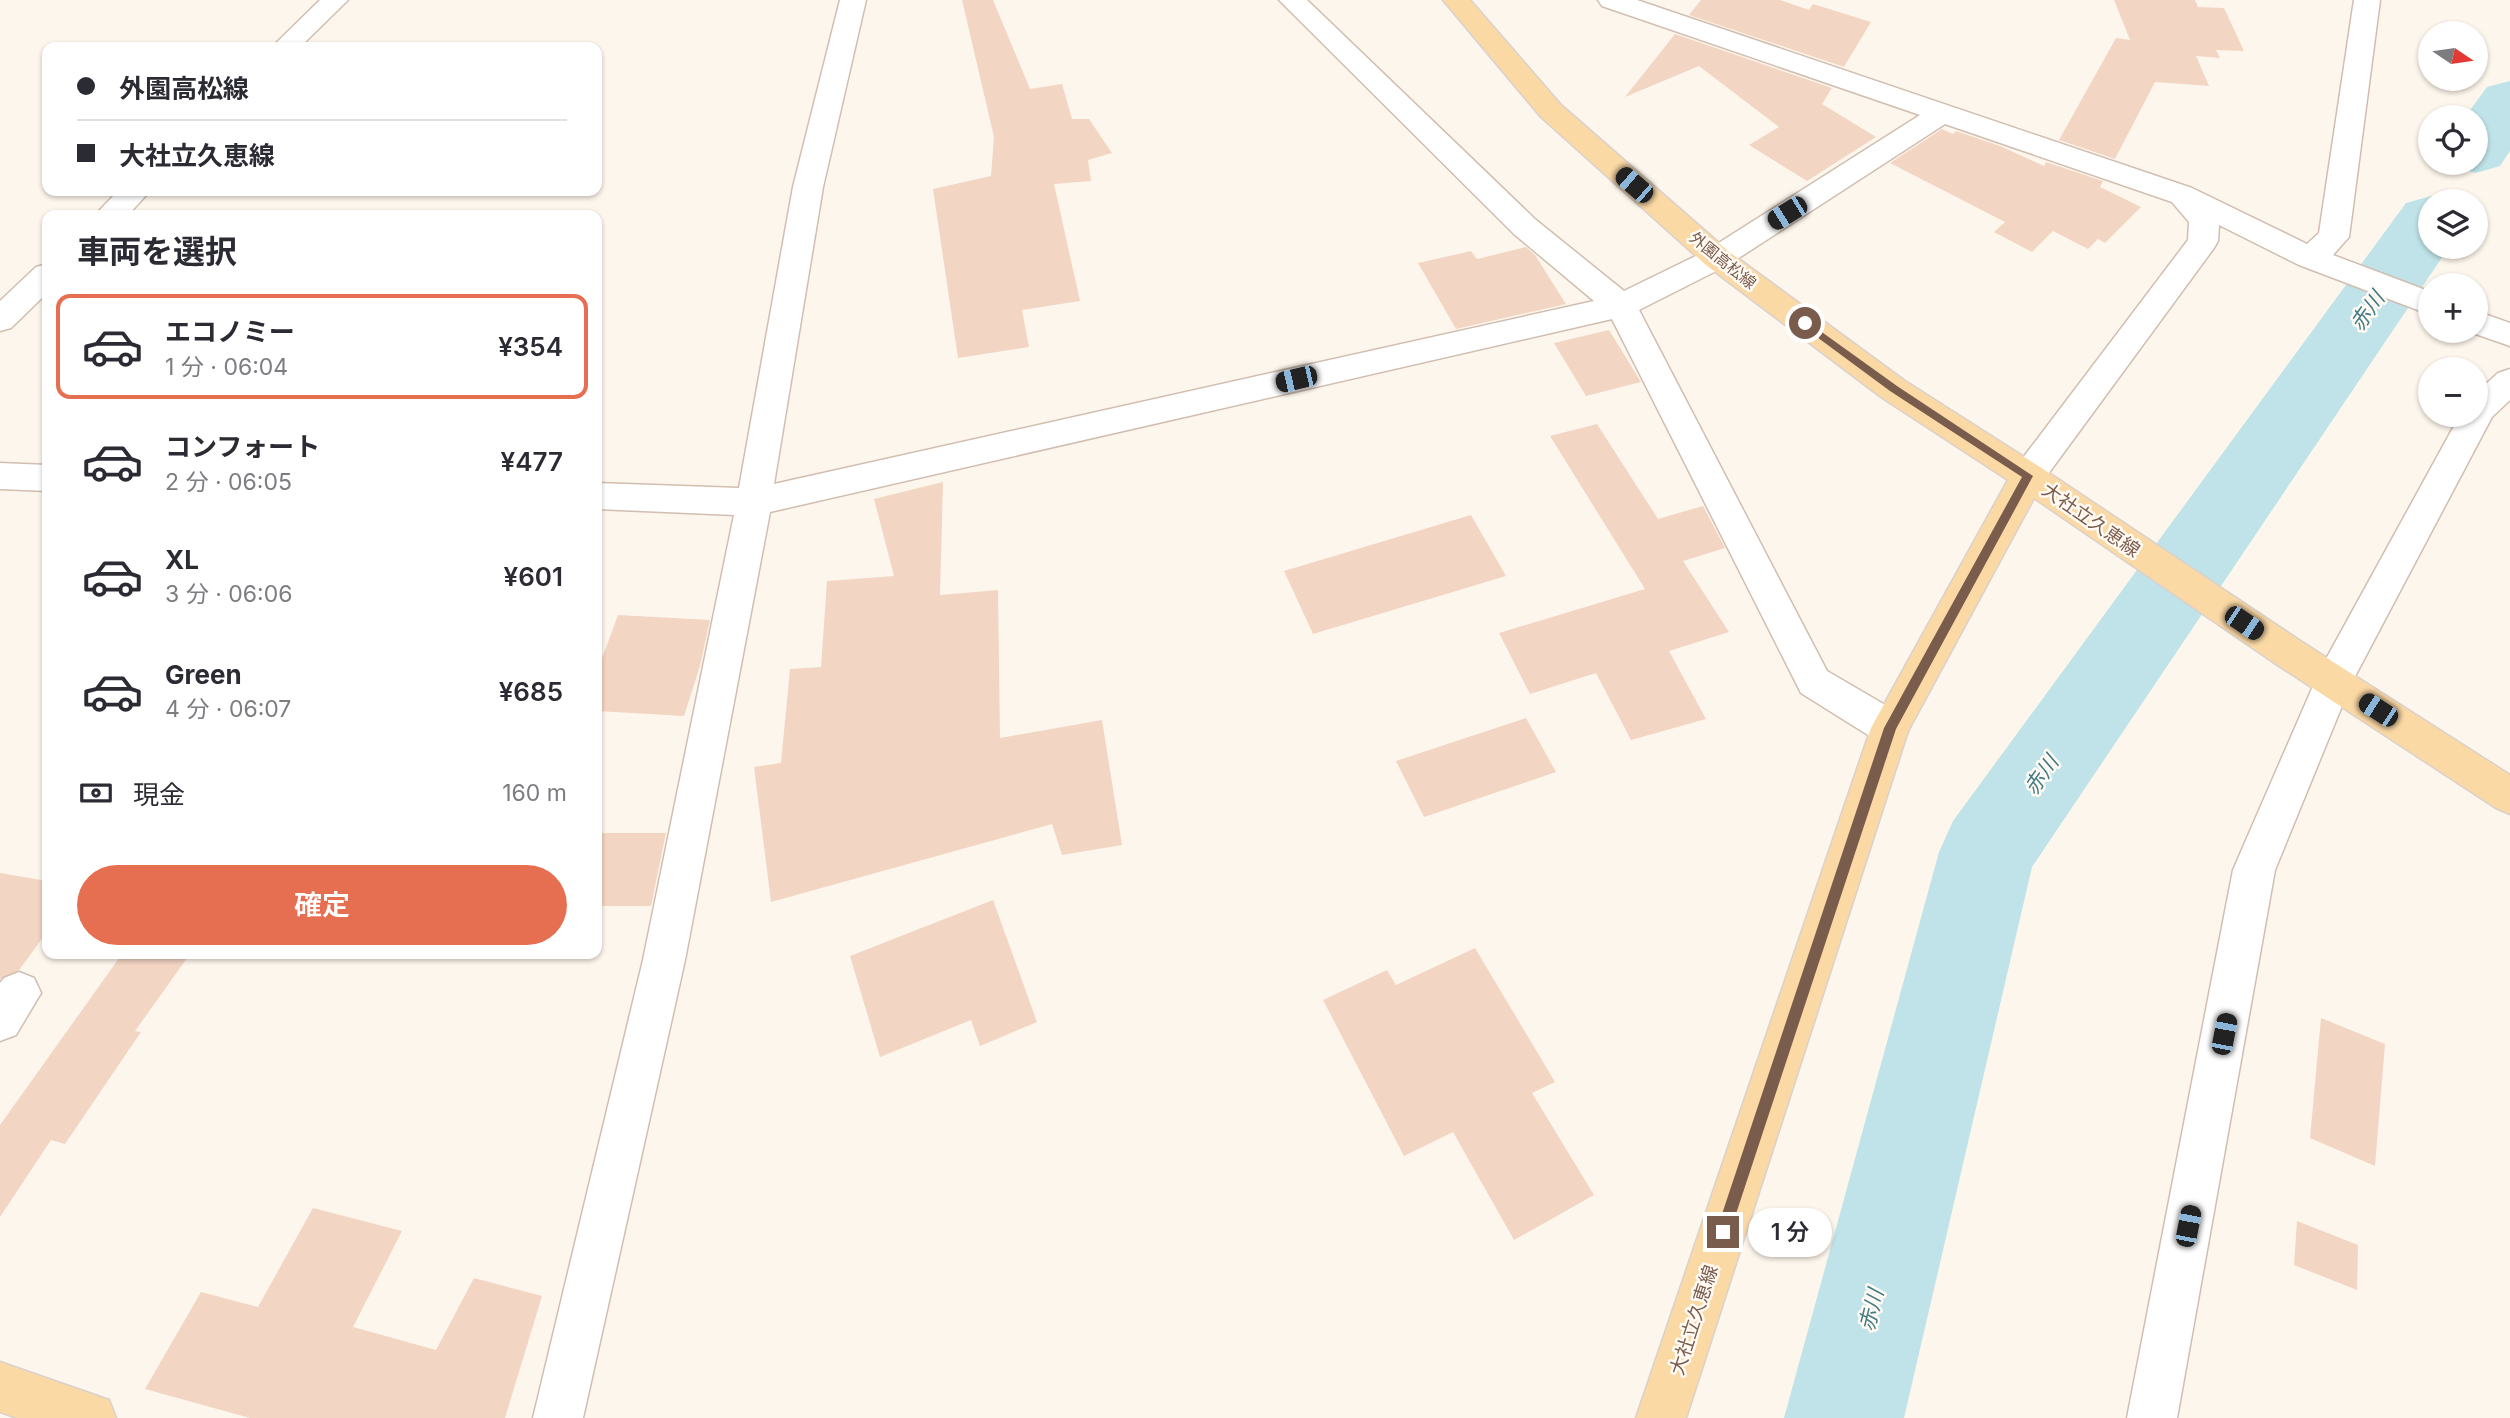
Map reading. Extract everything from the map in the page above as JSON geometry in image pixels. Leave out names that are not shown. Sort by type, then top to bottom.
[{"type":"main road","name":"外園高松線","points":[[1456,0],[1551,111],[1717,258],[1893,388],[2028,476]]},
{"type":"main road","name":"大社立久恵線","points":[[1661,1418],[1890,728],[2028,476],[2289,653],[2510,796]]},
{"type":"main road","points":[[0,1387],[91,1418]]},
{"type":"street","points":[[290,42],[335,0]]},
{"type":"street","points":[[558,1418],[664,960],[754,502],[807,187],[853,0]]},
{"type":"street","points":[[1292,0],[1525,227],[1621,306],[1814,682],[1890,728]]},
{"type":"street","points":[[1611,0],[2182,195],[2311,258],[2418,299]]},
{"type":"street","points":[[2311,258],[2334,237],[2367,0]]},
{"type":"street","points":[[602,496],[754,502],[1621,306],[1717,258],[1941,114]]},
{"type":"street","points":[[2028,476],[2203,241],[2204,220],[2182,195]]},
{"type":"street","points":[[115,210],[130,196]]},
{"type":"street","points":[[0,320],[42,280]]},
{"type":"street","points":[[2488,327],[2510,335]]},
{"type":"street","points":[[2152,1418],[2254,870],[2333,681],[2480,409],[2510,381]]},
{"type":"street","points":[[0,476],[42,478]]},
{"type":"building","points":[[962,0],[993,0],[1030,89],[1062,84],[1072,119],[1089,119],[1112,153],[1088,160],[1091,181],[1054,184],[1080,301],[1022,310],[1029,347],[958,358],[933,189],[991,176],[994,137]]},
{"type":"building","points":[[1701,0],[1780,0],[1809,10],[1813,4],[1871,22],[1844,67],[1689,15]]},
{"type":"building","points":[[2114,0],[2195,0],[2198,7],[2224,8],[2244,51],[2216,50],[2220,58],[2196,56],[2209,86],[2155,82],[2115,159],[2059,140],[2116,38],[2130,40]]},
{"type":"building","points":[[1675,34],[1832,88],[1822,104],[1876,137],[1807,181],[1749,145],[1779,127],[1699,66],[1625,97]]},
{"type":"building","points":[[1942,129],[2000,146],[2044,166],[2046,162],[2103,181],[2100,187],[2141,207],[2105,243],[2098,239],[2088,249],[2053,231],[2032,252],[1994,232],[2005,222],[1890,163]]},
{"type":"building","points":[[1526,247],[1535,255],[1566,304],[1456,329],[1418,263],[1471,251],[1477,259]]},
{"type":"building","points":[[1609,330],[1641,382],[1586,396],[1554,343]]},
{"type":"building","points":[[1597,424],[1658,519],[1703,506],[1725,548],[1683,561],[1729,632],[1669,651],[1706,719],[1631,740],[1596,673],[1530,694],[1499,633],[1645,589],[1550,436]]},
{"type":"building","points":[[943,482],[940,595],[998,590],[1000,738],[1102,720],[1122,845],[1062,855],[1052,824],[771,902],[754,767],[781,763],[790,669],[821,667],[827,581],[894,576],[874,499]]},
{"type":"building","points":[[1471,515],[1506,576],[1313,634],[1284,571]]},
{"type":"building","points":[[618,615],[710,620],[700,666],[684,716],[602,711],[602,658]]},
{"type":"building","points":[[1526,718],[1556,772],[1424,817],[1396,761]]},
{"type":"building","points":[[602,833],[666,833],[651,906],[602,906]]},
{"type":"building","points":[[0,873],[42,880],[42,939],[19,970],[0,979]]},
{"type":"building","points":[[993,900],[1037,1022],[980,1046],[971,1020],[880,1057],[850,956]]},
{"type":"building","points":[[1475,948],[1555,1082],[1532,1093],[1594,1195],[1514,1240],[1453,1132],[1404,1156],[1323,1000],[1387,970],[1396,985]]},
{"type":"building","points":[[118,959],[186,959],[135,1031],[141,1032],[65,1144],[51,1140],[0,1217],[0,1125]]},
{"type":"building","points":[[2321,1018],[2385,1044],[2375,1166],[2310,1138]]},
{"type":"building","points":[[313,1208],[402,1231],[353,1327],[436,1350],[474,1278],[542,1296],[505,1418],[250,1418],[145,1389],[201,1292],[258,1307]]},
{"type":"building","points":[[2297,1221],[2358,1245],[2357,1290],[2294,1265]]},
{"type":"waterway","name":"赤川","points":[[2488,133],[2510,101]]},
{"type":"waterway","name":"赤川","points":[[1844,1418],[1987,852],[2418,239]]},
{"type":"route","points":[[1723,1232],[1890,728],[2028,476],[1893,388],[1805,323]]}]
